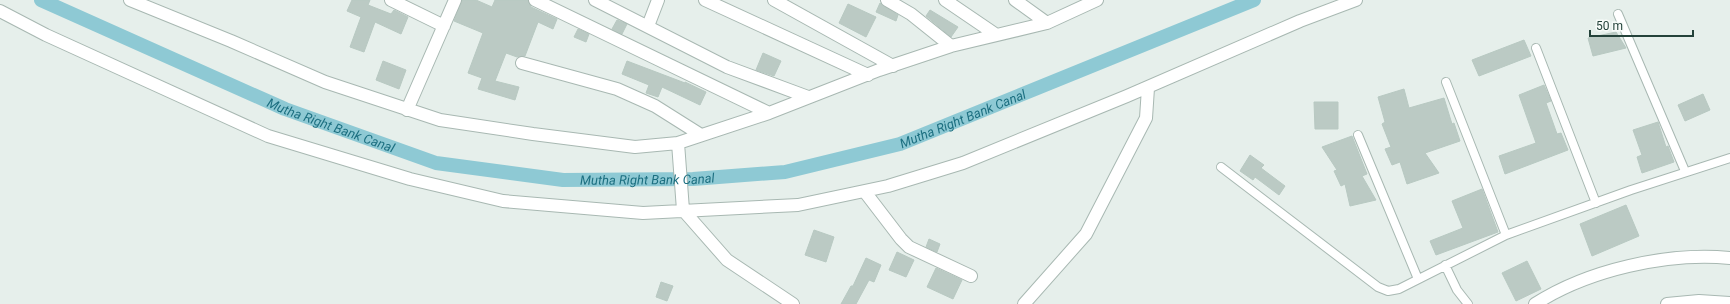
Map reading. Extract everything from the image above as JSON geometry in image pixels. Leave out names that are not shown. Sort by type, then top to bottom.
[{"type":"street","points":[[130,0],[231,41],[325,82],[440,120],[636,147],[678,143],[768,113],[868,75],[951,46],[1047,22],[1097,0]]},
{"type":"street","points":[[392,0],[444,26]]},
{"type":"street","points":[[407,110],[455,0]]},
{"type":"street","points":[[535,0],[768,113]]},
{"type":"street","points":[[595,0],[726,67],[808,97]]},
{"type":"street","points":[[648,26],[658,0]]},
{"type":"street","points":[[705,0],[868,75]]},
{"type":"street","points":[[774,0],[893,66]]},
{"type":"street","points":[[887,0],[911,14],[951,46]]},
{"type":"street","points":[[944,0],[995,34]]},
{"type":"street","points":[[1015,0],[1047,22]]},
{"type":"street","points":[[0,11],[46,34],[268,136],[410,179],[503,201],[643,213],[798,205],[865,192],[963,163],[1148,88],[1300,21],[1356,0]]},
{"type":"street","points":[[522,63],[617,89],[655,106],[702,135]]},
{"type":"street","points":[[1024,304],[1086,234],[1146,118],[1148,88]]},
{"type":"street","points":[[678,143],[683,210],[727,260],[793,304]]},
{"type":"street","points":[[865,192],[901,239],[909,247],[971,276]]},
{"type":"street","points":[[1535,304],[1556,292],[1581,281],[1629,267],[1674,259],[1730,258]]},
{"type":"street","points":[[1667,304],[1699,301],[1730,304]]},
{"type":"lane","points":[[1618,14],[1685,171]]},
{"type":"lane","points":[[1536,48],[1596,202]]},
{"type":"lane","points":[[1446,82],[1506,235]]},
{"type":"lane","points":[[1358,135],[1418,279]]},
{"type":"lane","points":[[1221,167],[1378,287],[1388,291],[1399,289],[1506,235],[1685,171],[1730,158]]},
{"type":"lane","points":[[1445,265],[1457,290],[1468,304]]},
{"type":"building","points":[[352,0],[370,0],[368,5],[391,14],[394,10],[408,17],[401,34],[375,22],[364,52],[350,47],[361,17],[347,11]]},
{"type":"building","points":[[462,0],[476,0],[492,7],[495,0],[528,0],[531,7],[557,19],[553,29],[538,22],[525,56],[517,57],[506,53],[495,81],[519,87],[515,100],[478,89],[482,78],[468,73],[483,33],[454,21]]},
{"type":"building","points":[[880,3],[898,15],[896,21],[876,12]]},
{"type":"building","points":[[848,4],[876,17],[866,37],[839,23]]},
{"type":"building","points":[[930,10],[958,27],[951,37],[926,16]]},
{"type":"building","points":[[617,20],[627,24],[622,34],[612,29]]},
{"type":"building","points":[[578,29],[589,34],[586,42],[574,37]]},
{"type":"building","points":[[1616,32],[1626,48],[1593,56],[1588,38]]},
{"type":"building","points":[[1524,40],[1531,56],[1479,76],[1472,60]]},
{"type":"building","points":[[763,53],[781,61],[774,76],[756,70]]},
{"type":"building","points":[[383,61],[406,70],[399,89],[376,80]]},
{"type":"building","points":[[627,61],[685,82],[706,92],[700,105],[662,87],[658,97],[646,93],[649,85],[622,74]]},
{"type":"building","points":[[1544,85],[1551,101],[1546,103],[1557,134],[1561,133],[1568,150],[1505,174],[1499,156],[1536,143],[1519,95]]},
{"type":"building","points":[[1404,89],[1409,108],[1444,98],[1452,124],[1454,123],[1460,141],[1425,153],[1439,173],[1407,184],[1400,162],[1392,165],[1385,149],[1391,147],[1382,124],[1385,122],[1378,97]]},
{"type":"building","points":[[1703,94],[1710,110],[1685,121],[1678,105]]},
{"type":"building","points":[[1314,102],[1338,102],[1338,129],[1315,129]]},
{"type":"building","points":[[1658,122],[1666,147],[1668,146],[1674,162],[1642,173],[1637,157],[1642,155],[1633,130]]},
{"type":"building","points":[[1352,136],[1367,174],[1362,176],[1376,200],[1350,206],[1345,184],[1341,186],[1334,171],[1337,170],[1322,147]]},
{"type":"building","points":[[1250,155],[1264,165],[1261,168],[1285,186],[1279,195],[1255,177],[1253,180],[1240,171]]},
{"type":"building","points":[[1482,189],[1498,232],[1436,255],[1430,241],[1463,228],[1452,201]]},
{"type":"building","points":[[1626,205],[1639,236],[1592,256],[1580,224]]},
{"type":"building","points":[[814,230],[834,237],[826,262],[805,255]]},
{"type":"building","points":[[929,239],[940,244],[937,252],[926,247]]},
{"type":"building","points":[[897,252],[914,260],[906,277],[889,270]]},
{"type":"building","points":[[866,258],[881,265],[874,282],[869,280],[856,304],[841,304],[851,286],[853,286]]},
{"type":"building","points":[[1527,261],[1541,289],[1516,301],[1502,273]]},
{"type":"building","points":[[936,268],[962,280],[953,299],[927,287]]},
{"type":"building","points":[[661,282],[673,286],[667,301],[656,297]]},
{"type":"waterway","name":"Mutha Right Bank Canal","points":[[41,0],[285,109],[436,163],[563,180],[693,179],[785,172],[900,144],[1254,0]]}]
